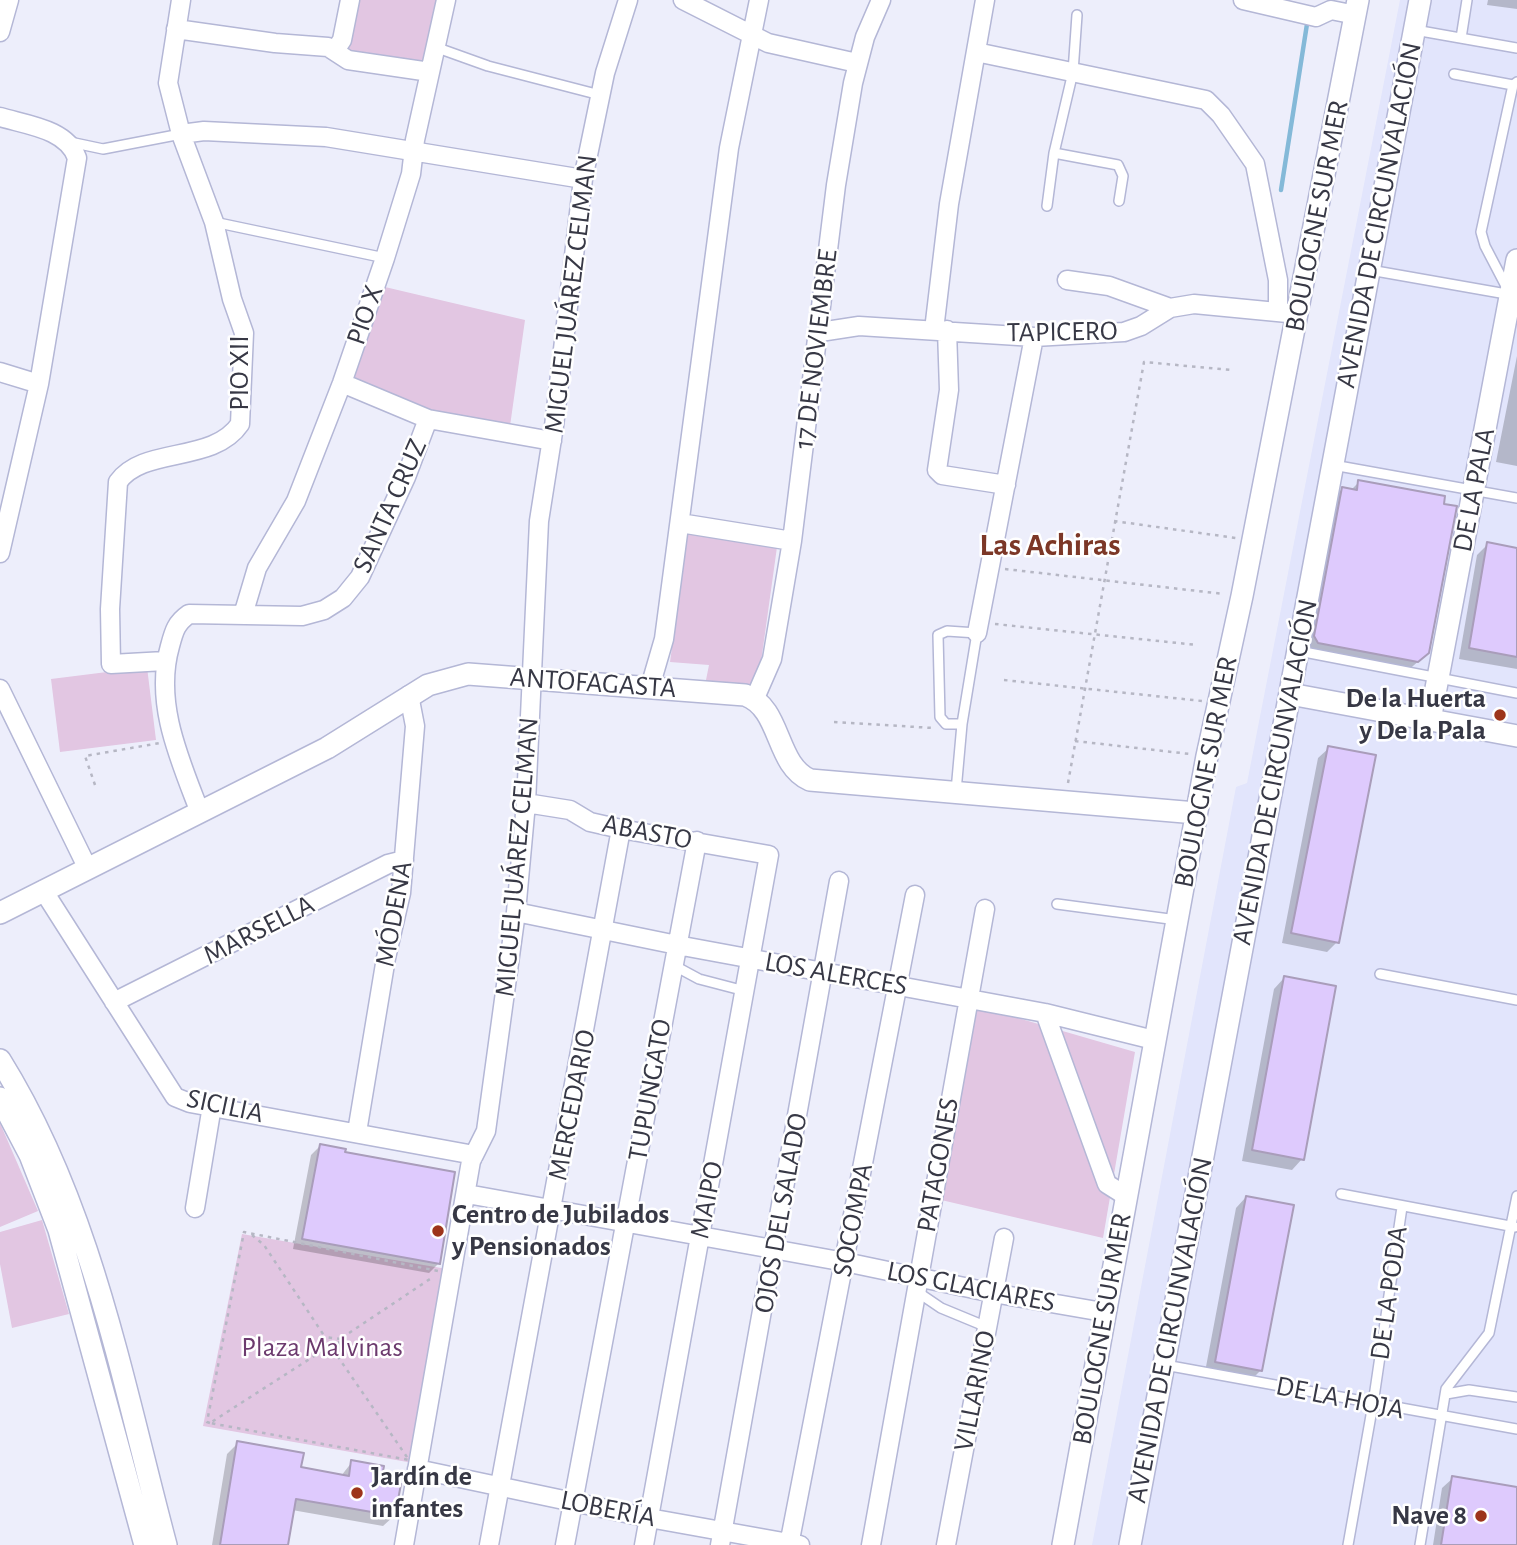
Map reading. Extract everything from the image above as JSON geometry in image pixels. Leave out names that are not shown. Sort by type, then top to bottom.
[{"type":"street","points":[[0,32],[9,0]]},
{"type":"street","name":"PIO XII","points":[[166,661],[111,664],[110,609],[118,482],[138,466],[205,448],[226,438],[240,424],[244,333],[232,299],[214,222],[181,134],[168,82],[181,0]]},
{"type":"street","points":[[336,49],[342,40],[350,0]]},
{"type":"street","name":"PIO X","points":[[243,615],[257,568],[296,501],[342,383],[385,258],[411,174],[446,0]]},
{"type":"street","name":"MIGUEL JUÁREZ CELMAN","points":[[404,1545],[413,1463],[474,1155],[486,1131],[516,912],[526,803],[537,549],[583,179],[600,95],[628,0]]},
{"type":"street","points":[[683,0],[751,36],[857,63]]},
{"type":"street","points":[[650,687],[664,639],[729,148],[759,0]]},
{"type":"street","name":"17 DE NOVIEMBRE","points":[[755,698],[772,659],[792,541],[820,332],[836,185],[857,63],[881,0]]},
{"type":"street","points":[[985,0],[949,204],[940,330],[949,390],[937,470],[942,475],[1006,485]]},
{"type":"street","points":[[1243,0],[1316,17],[1331,10],[1357,7]]},
{"type":"street","name":"AVENIDA DE CIRCUNVALACIÓN","points":[[1130,1545],[1420,0]]},
{"type":"street","name":"BOULOGNE SUR MER","points":[[1063,1545],[1196,813],[1253,540],[1288,312],[1357,7]]},
{"type":"street","points":[[176,29],[336,49],[348,60],[430,72]]},
{"type":"street","points":[[976,51],[1206,100],[1245,147],[1257,171],[1278,280],[1288,312]]},
{"type":"street","points":[[0,117],[55,134],[68,141],[74,148],[76,167],[39,384],[0,553]]},
{"type":"street","points":[[181,134],[204,131],[326,137],[583,179]]},
{"type":"street","name":"DE LA PALA","points":[[1430,720],[1514,295],[1517,260]]},
{"type":"street","points":[[1067,280],[1109,286],[1170,308]]},
{"type":"street","name":"TAPICERO","points":[[820,332],[859,326],[1034,337],[1132,331],[1170,308],[1209,304],[1288,312]]},
{"type":"street","points":[[978,627],[1034,337]]},
{"type":"street","points":[[0,372],[39,384]]},
{"type":"street","points":[[342,383],[428,419],[552,441]]},
{"type":"street","name":"SANTA CRUZ","points":[[199,810],[174,740],[164,691],[166,661],[175,625],[189,614],[313,614],[349,593],[360,577],[406,477],[428,419]]},
{"type":"street","points":[[680,523],[792,541]]},
{"type":"street","name":"ANTOFAGASTA","points":[[0,913],[199,810],[327,748],[409,695],[444,679],[467,674],[650,687],[755,698]]},
{"type":"street","points":[[0,689],[87,867]]},
{"type":"street","points":[[1290,694],[1517,736]]},
{"type":"street","name":"MÓDENA","points":[[356,1132],[386,958],[401,893],[415,726],[409,695]]},
{"type":"street","points":[[755,698],[768,714],[793,767],[801,776],[810,780],[1196,813]]},
{"type":"street","name":"ABASTO","points":[[526,803],[570,810],[590,821],[621,829],[769,855]]},
{"type":"street","name":"MERCEDARIO","points":[[489,1545],[605,929],[621,829]]},
{"type":"street","name":"TUPUNGATO","points":[[565,1545],[697,841]]},
{"type":"street","name":"MAIPO","points":[[644,1545],[769,855]]},
{"type":"street","name":"MARSELLA","points":[[114,1002],[388,864],[404,860]]},
{"type":"street","name":"OJOS DEL SALADO","points":[[721,1538],[825,972],[839,881]]},
{"type":"street","name":"SICILIA","points":[[43,890],[169,1090],[183,1101],[474,1155]]},
{"type":"street","name":"SOCOMPA","points":[[793,1544],[915,895]]},
{"type":"street","name":"PATAGONES","points":[[871,1545],[985,909]]},
{"type":"street","name":"LOS ALERCES","points":[[516,912],[677,945],[1045,1013],[1154,1040]]},
{"type":"street","points":[[1045,1013],[1107,1184],[1126,1196]]},
{"type":"street","points":[[0,1060],[29,1106],[49,1147],[79,1226],[166,1545]]},
{"type":"street","points":[[0,1098],[30,1155],[59,1230],[145,1545]]},
{"type":"street","points":[[195,1208],[212,1106]]},
{"type":"street","name":"LOS GLACIARES","points":[[467,1194],[845,1262],[918,1285],[993,1293],[1104,1312]]},
{"type":"street","name":"VILLARINO","points":[[946,1545],[1004,1238]]},
{"type":"street","name":"LOBERÍA","points":[[413,1463],[499,1488],[649,1518],[721,1538],[793,1544]]},
{"type":"lane","points":[[1461,38],[1467,0]]},
{"type":"lane","points":[[1047,206],[1054,153],[1073,72],[1077,15]]},
{"type":"lane","points":[[1414,30],[1517,48]]},
{"type":"lane","points":[[435,47],[488,66],[600,95]]},
{"type":"lane","points":[[1454,74],[1515,84],[1481,232],[1485,246],[1514,295]]},
{"type":"lane","points":[[68,141],[103,149],[181,134]]},
{"type":"lane","points":[[1054,153],[1118,165],[1123,176],[1119,201]]},
{"type":"lane","points":[[214,222],[385,258]]},
{"type":"lane","points":[[1369,270],[1514,295]]},
{"type":"lane","points":[[1332,465],[1517,498]]},
{"type":"lane","points":[[956,791],[962,724],[978,627],[947,631],[938,635],[940,718],[946,724],[962,724]]},
{"type":"lane","points":[[1298,651],[1517,693]]},
{"type":"lane","points":[[1057,904],[1177,920]]},
{"type":"lane","points":[[673,965],[699,979],[746,992]]},
{"type":"lane","points":[[1380,974],[1517,1000]]},
{"type":"lane","points":[[1341,1194],[1514,1227]]},
{"type":"lane","points":[[1419,1545],[1446,1394],[1454,1376],[1489,1333],[1514,1227],[1517,1196]]},
{"type":"lane","name":"DE LA PODA","points":[[1348,1545],[1373,1404],[1402,1207]]},
{"type":"lane","points":[[918,1285],[941,1308],[987,1327]]},
{"type":"lane","name":"DE LA HOJA","points":[[1164,1364],[1443,1418],[1517,1429]]},
{"type":"lane","points":[[1446,1394],[1469,1390],[1517,1397]]},
{"type":"path","points":[[1065,800],[1144,362],[1231,370]]},
{"type":"path","points":[[1114,521],[1253,540]]},
{"type":"path","points":[[988,567],[1242,596]]},
{"type":"path","points":[[978,627],[1094,634],[1197,645]]},
{"type":"path","points":[[1004,680],[1219,702]]},
{"type":"path","points":[[834,722],[936,729],[946,724]]},
{"type":"path","points":[[95,785],[85,756],[174,740]]},
{"type":"path","points":[[1075,741],[1207,756]]},
{"type":"path","points":[[244,1232],[207,1422],[413,1463]]},
{"type":"path","points":[[244,1232],[442,1272],[340,1339],[325,1337],[264,1245],[255,1236],[244,1232]]},
{"type":"path","points":[[210,1423],[321,1351],[325,1337]]},
{"type":"path","points":[[336,1354],[340,1339]]},
{"type":"path","points":[[321,1351],[336,1354],[413,1463]]},
{"type":"shaded area","points":[[1400,0],[1517,0],[1517,1545],[1092,1545],[1236,787],[1247,783]]},
{"type":"green space","points":[[354,0],[437,0],[423,70],[342,55]]},
{"type":"green space","points":[[385,287],[525,320],[510,426],[425,411],[351,378]]},
{"type":"green space","points":[[688,533],[777,547],[761,662],[753,688],[705,685],[709,665],[670,662]]},
{"type":"green space","points":[[147,667],[156,740],[60,752],[51,679]]},
{"type":"green space","points":[[973,1005],[1135,1052],[1103,1238],[937,1199]]},
{"type":"green space","points":[[0,1123],[38,1211],[0,1227]]},
{"type":"green space","points":[[42,1220],[69,1314],[12,1328],[0,1264],[0,1232]]},
{"type":"green space","name":"Plaza Malvinas","points":[[242,1234],[447,1269],[413,1463],[203,1426]]},
{"type":"building","points":[[1358,480],[1445,496],[1444,504],[1457,506],[1429,653],[1418,662],[1318,643],[1314,636],[1342,487],[1357,490]]},
{"type":"building","points":[[1487,542],[1517,548],[1517,657],[1469,648]]},
{"type":"building","points":[[1328,746],[1376,755],[1339,943],[1291,933]]},
{"type":"building","points":[[1284,976],[1336,986],[1304,1160],[1252,1150]]},
{"type":"building","points":[[320,1144],[346,1149],[345,1152],[455,1172],[440,1264],[302,1239]]},
{"type":"building","points":[[1246,1196],[1294,1205],[1262,1371],[1215,1362]]},
{"type":"building","points":[[237,1441],[304,1453],[301,1467],[349,1476],[351,1460],[384,1466],[381,1481],[401,1484],[395,1516],[296,1499],[288,1545],[220,1545]]},
{"type":"building","name":"Nave 8","points":[[1452,1476],[1517,1487],[1517,1545],[1441,1545]]},
{"type":"waterway","points":[[1281,190],[1307,24]]},
{"type":"place","name":"De la Huerta y De la Pala","points":[[1500,715]]},
{"type":"place","name":"Centro de Jubilados y Pensionados","points":[[438,1231]]},
{"type":"place","name":"Jardín de infantes","points":[[357,1493]]},
{"type":"place","name":"Nave 8","points":[[1481,1516]]},
{"type":"district","name":"Las Achiras","points":[[1050,545]]}]
